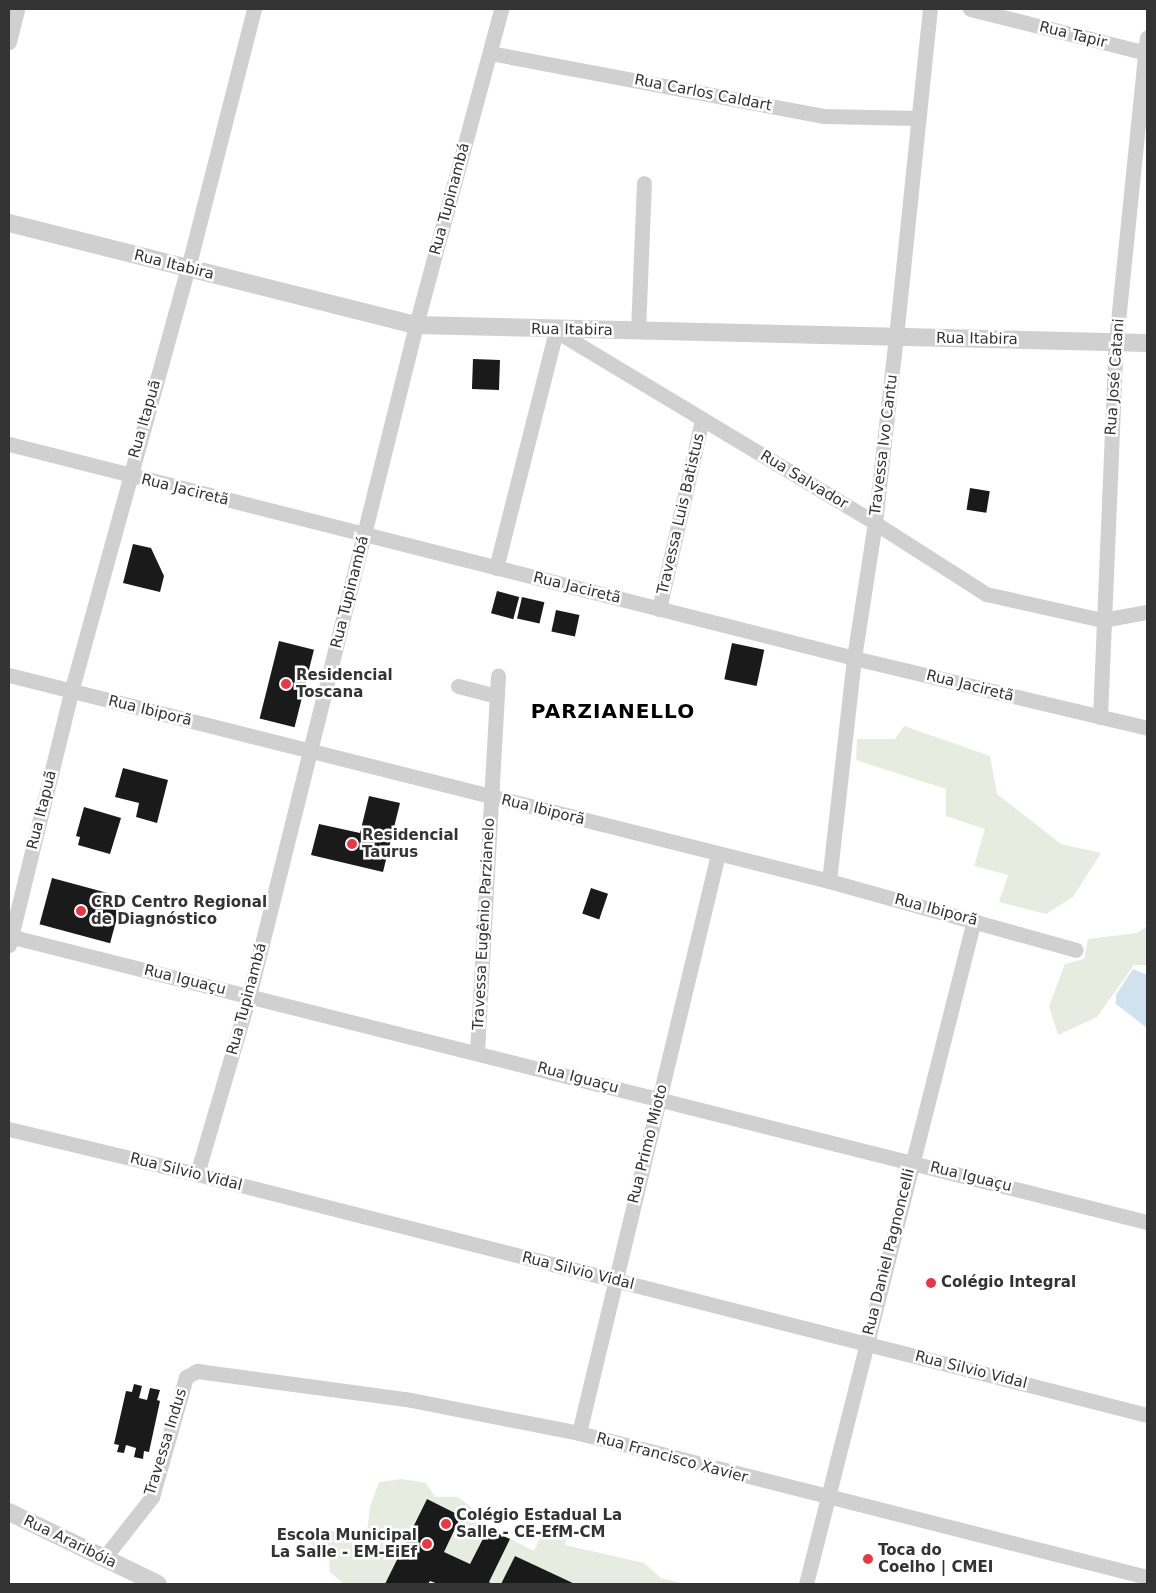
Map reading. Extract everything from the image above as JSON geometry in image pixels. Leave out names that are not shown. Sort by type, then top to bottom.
[{"type":"street","points":[[9,42],[17,9]]},
{"type":"street","name":"Rua Itapuã","points":[[10,939],[71,692],[129,476],[188,268],[254,9]]},
{"type":"street","name":"Rua Tupinambá","points":[[198,1174],[249,996],[416,325],[501,9]]},
{"type":"street","name":"Travessa Ivo Cantu","points":[[829,881],[854,658],[875,523],[930,9]]},
{"type":"street","name":"Rua Tapir","points":[[970,9],[1147,48]]},
{"type":"street","name":"Rua José Catani","points":[[1100,717],[1102,620],[1116,342],[1147,48]]},
{"type":"street","name":"Rua Carlos Caldart","points":[[490,53],[823,116],[918,118]]},
{"type":"street","points":[[638,331],[644,183]]},
{"type":"street","name":"Rua Itabira","points":[[9,223],[416,325],[556,331],[638,331],[1147,343]]},
{"type":"street","points":[[496,568],[556,331]]},
{"type":"street","name":"Rua Salvador","points":[[556,331],[875,523],[986,594],[1102,620],[1147,612]]},
{"type":"street","name":"Travessa Luis Batistus","points":[[659,609],[702,419]]},
{"type":"street","name":"Rua Jaciretã","points":[[9,444],[129,476],[854,658],[1147,728]]},
{"type":"street","name":"Rua Ibiporã","points":[[9,675],[829,881],[1076,950]]},
{"type":"street","name":"Travessa Eugênio Parzianelo","points":[[477,1052],[498,676]]},
{"type":"street","points":[[458,686],[498,696]]},
{"type":"street","name":"Rua Primo Mioto","points":[[578,1434],[718,854]]},
{"type":"street","name":"Rua Daniel Pagnoncelli","points":[[806,1584],[826,1498],[974,920]]},
{"type":"street","name":"Rua Iguaçu","points":[[10,939],[477,1052],[1147,1222]]},
{"type":"street","name":"Rua Silvio Vidal","points":[[9,1129],[198,1174],[1147,1415]]},
{"type":"street","name":"Rua Francisco Xavier","points":[[191,1373],[410,1400],[578,1434],[826,1498],[1147,1577]]},
{"type":"street","name":"Travessa Indus","points":[[104,1558],[152,1497],[172,1419],[186,1377],[191,1373]]},
{"type":"street","name":"Rua Araribóia","points":[[9,1512],[158,1584]]},
{"type":"shaded area","points":[[904,726],[990,756],[997,794],[1061,844],[1101,853],[1073,897],[1046,914],[999,902],[1008,875],[974,866],[985,829],[946,816],[946,789],[856,760],[857,739],[895,739]]},
{"type":"shaded area","points":[[1147,926],[1147,965],[1134,965],[1097,1017],[1058,1035],[1049,1006],[1065,964],[1084,959],[1088,939],[1137,933]]},
{"type":"shaded area","points":[[402,1479],[426,1483],[435,1497],[458,1497],[482,1516],[487,1527],[534,1551],[545,1527],[567,1536],[565,1545],[644,1563],[661,1578],[685,1584],[575,1584],[515,1556],[501,1584],[492,1584],[489,1582],[509,1539],[488,1529],[470,1564],[444,1552],[461,1516],[427,1499],[385,1584],[344,1584],[330,1572],[329,1557],[310,1543],[313,1532],[337,1531],[353,1541],[367,1532],[370,1507],[379,1482]]},
{"type":"water","points":[[1133,969],[1147,975],[1147,1028],[1116,1004],[1116,995]]},
{"type":"building","points":[[473,359],[500,360],[499,390],[472,389]]},
{"type":"building","points":[[970,488],[990,491],[986,513],[967,510]]},
{"type":"building","points":[[133,544],[151,548],[164,576],[160,592],[123,583]]},
{"type":"building","points":[[497,591],[519,597],[513,619],[491,613]]},
{"type":"building","points":[[522,597],[544,602],[539,624],[517,618]]},
{"type":"building","points":[[556,610],[579,615],[575,637],[551,632]]},
{"type":"building","name":"Residencial Toscana","points":[[279,641],[314,650],[295,727],[260,719]]},
{"type":"building","points":[[732,643],[764,650],[757,686],[724,679]]},
{"type":"building","points":[[123,768],[168,780],[157,823],[136,817],[139,803],[115,797]]},
{"type":"building","name":"Residencial Taurus","points":[[369,796],[400,803],[383,872],[311,855],[319,824],[360,833]]},
{"type":"building","points":[[84,807],[121,818],[110,854],[78,845],[80,837],[76,836]]},
{"type":"building","name":"CRD Centro Regional de Diagnóstico","points":[[52,878],[123,897],[110,943],[40,924]]},
{"type":"building","points":[[591,888],[608,894],[599,919],[582,914]]},
{"type":"building","points":[[134,1384],[142,1386],[139,1398],[147,1400],[150,1388],[160,1390],[157,1400],[160,1401],[149,1452],[144,1451],[143,1459],[134,1457],[136,1448],[126,1445],[124,1453],[117,1452],[119,1445],[114,1444],[126,1391],[132,1392]]},
{"type":"building","name":"Escola Municipal La Salle - EM-EiEf","points":[[427,1499],[461,1516],[444,1552],[470,1564],[488,1529],[510,1539],[489,1582],[492,1584],[438,1584],[430,1581],[428,1584],[385,1584]]},
{"type":"building","name":"Colégio Estadual La Salle - CE-EfM-CM","points":[[515,1556],[575,1584],[501,1584]]},
{"type":"place","name":"Residencial Toscana","points":[[286,684]]},
{"type":"place","name":"Residencial Taurus","points":[[352,844]]},
{"type":"place","name":"CRD Centro Regional de Diagnóstico","points":[[81,911]]},
{"type":"place","name":"Colégio Integral","points":[[931,1283]]},
{"type":"place","name":"Colégio Estadual La Salle - CE-EfM-CM","points":[[446,1524]]},
{"type":"place","name":"Escola Municipal La Salle - EM-EiEf","points":[[427,1544]]},
{"type":"place","name":"Toca do Coelho | CMEI","points":[[868,1559]]},
{"type":"district","name":"PARZIANELLO","points":[[613,711]]}]
